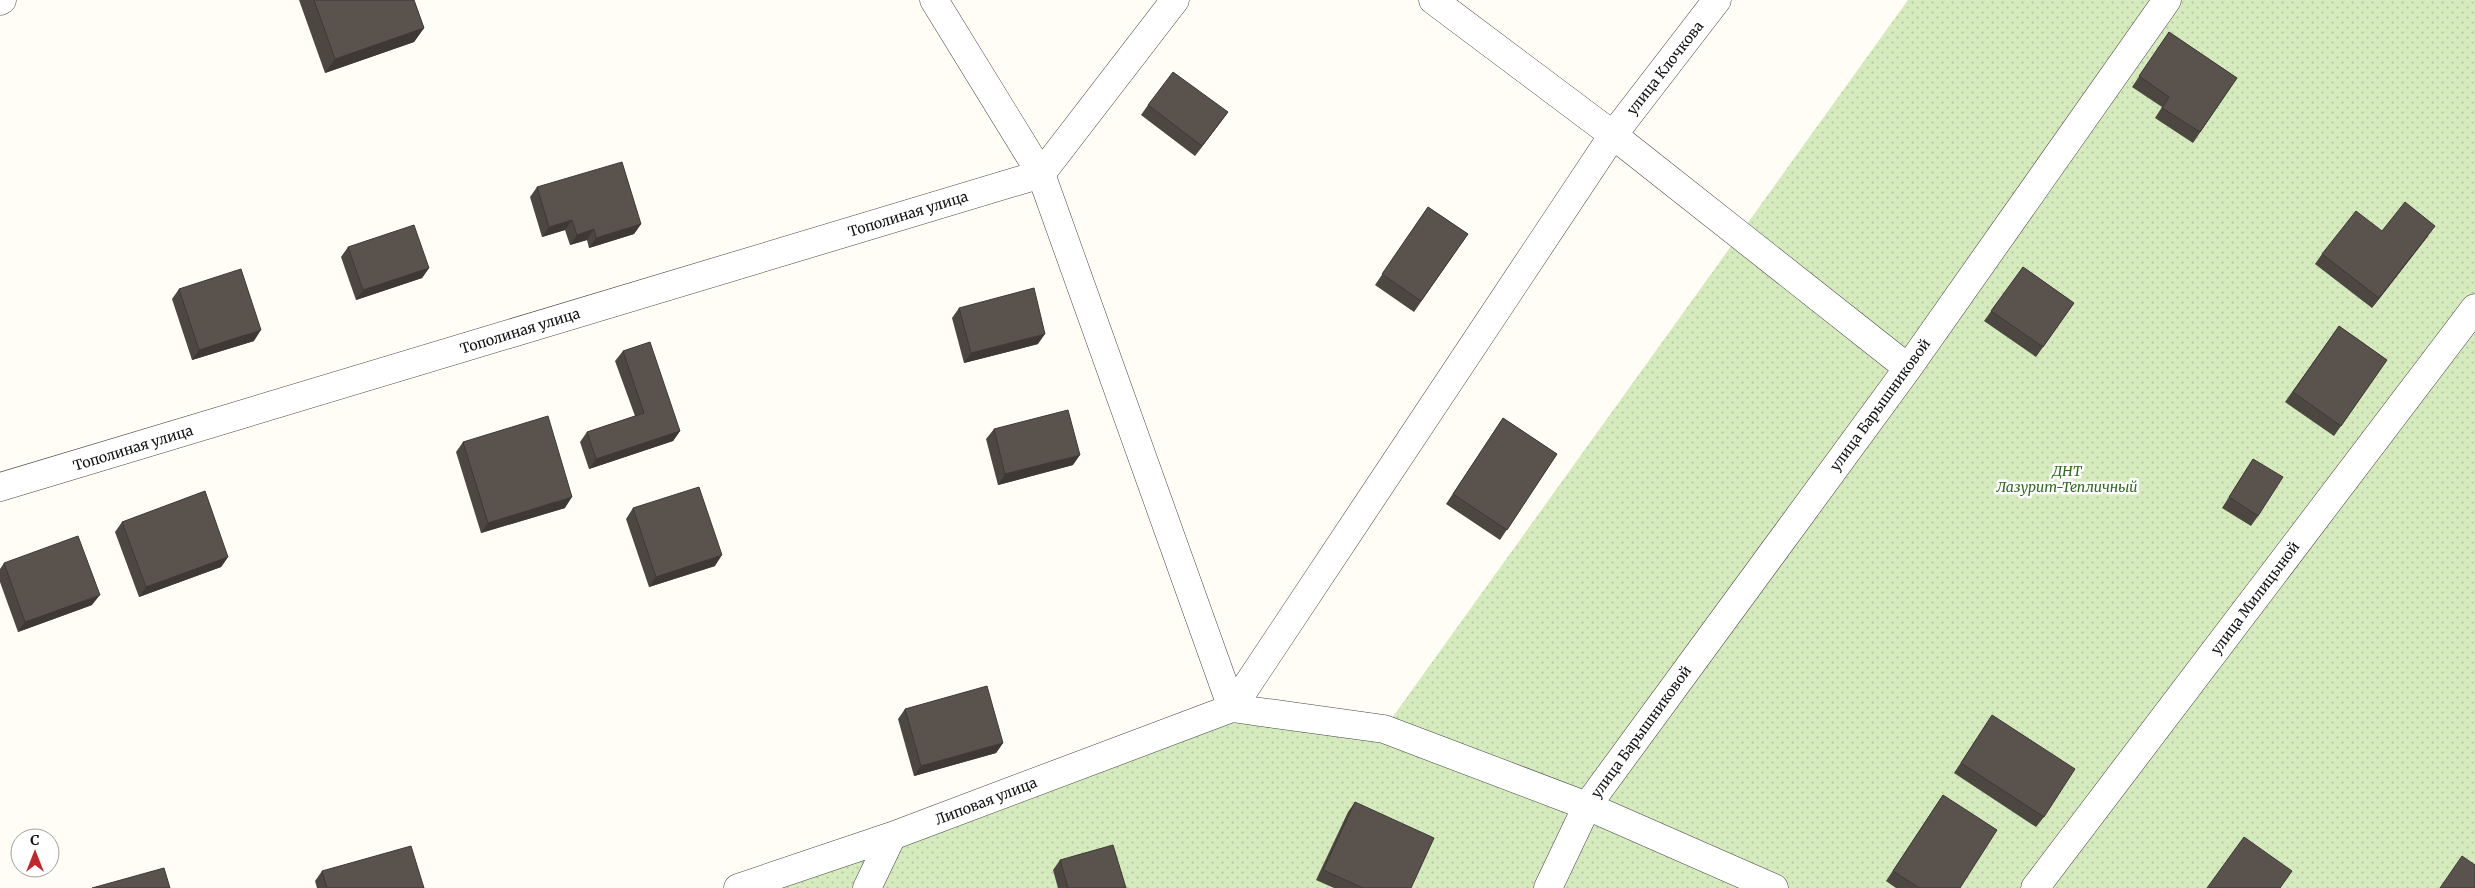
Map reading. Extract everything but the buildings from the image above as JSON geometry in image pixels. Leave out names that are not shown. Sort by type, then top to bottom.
[{"type":"street","points":[[934,0],[1041,174],[1232,708],[1384,729],[1587,806],[1774,888]]},
{"type":"street","points":[[1041,174],[1175,0]]},
{"type":"street","points":[[1433,0],[1613,135],[1908,368]]},
{"type":"street","name":"улица Клочкова","points":[[1232,708],[1613,135],[1717,0]]},
{"type":"street","name":"улица Барышниковой","points":[[1548,888],[1587,806],[1908,368],[2167,0]]},
{"type":"street","name":"Тополиная улица","points":[[0,488],[1041,174]]},
{"type":"street","name":"улица Милицыной","points":[[2035,888],[2475,308]]},
{"type":"street","name":"Липовая улица","points":[[738,888],[892,836],[1232,708]]},
{"type":"street","points":[[867,888],[892,836]]},
{"type":"green space","name":"ДНТ Лазурит-Тепличный","points":[[1908,0],[2475,0],[2475,888],[731,888],[1233,723],[1384,729]]}]
